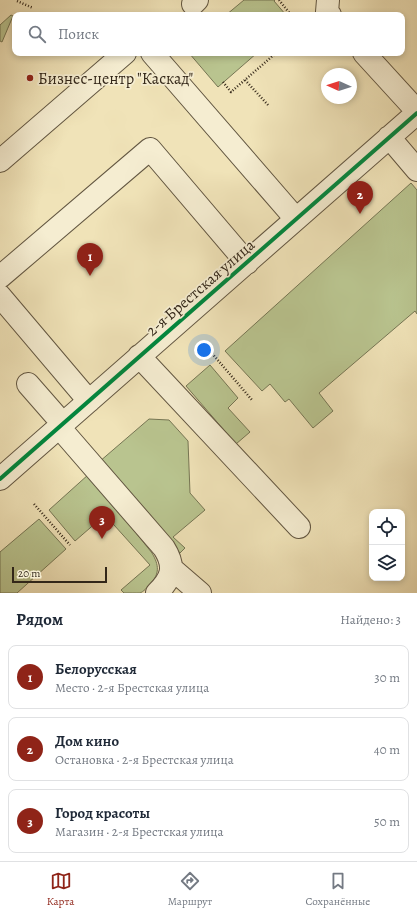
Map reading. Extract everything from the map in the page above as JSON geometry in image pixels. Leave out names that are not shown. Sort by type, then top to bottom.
[{"type":"street","points":[[327,12],[328,0]]},
{"type":"street","points":[[0,161],[121,56]]},
{"type":"street","points":[[155,56],[296,219]]},
{"type":"street","points":[[366,56],[415,118]]},
{"type":"street","name":"2-я Брестская улица","points":[[0,478],[389,138],[415,118]]},
{"type":"street","points":[[389,138],[417,170]]},
{"type":"street","points":[[0,277],[150,149],[247,263]]},
{"type":"street","points":[[0,296],[89,401]]},
{"type":"street","points":[[139,356],[299,527]]},
{"type":"street","points":[[28,384],[61,426],[164,548],[171,561],[170,576],[167,582],[157,593]]},
{"type":"street","points":[[171,568],[200,593]]},
{"type":"path","points":[[279,0],[289,12]]},
{"type":"path","points":[[17,2],[33,8]]},
{"type":"path","points":[[223,82],[231,92],[273,56]]},
{"type":"path","points":[[245,80],[269,106]]},
{"type":"path","points":[[210,351],[252,400]]},
{"type":"path","points":[[34,504],[70,545]]},
{"type":"green space","points":[[244,0],[275,0],[274,1],[283,12],[230,12]]},
{"type":"green space","points":[[12,16],[2,42],[0,41],[0,25]]},
{"type":"green space","points":[[192,56],[254,56],[218,87]]},
{"type":"green space","points":[[411,183],[417,190],[417,314],[415,311],[319,393],[333,411],[313,428],[289,399],[285,402],[270,384],[262,391],[225,351]]},
{"type":"green space","points":[[210,365],[238,398],[228,408],[250,432],[236,444],[186,386]]},
{"type":"green space","points":[[149,419],[169,420],[188,441],[190,493],[205,510],[173,537],[185,548],[180,553],[99,462]]},
{"type":"green space","points":[[89,474],[154,557],[157,565],[156,577],[143,592],[124,593],[121,590],[150,565],[105,515],[75,541],[49,510]]},
{"type":"green space","points":[[39,519],[66,549],[17,593],[0,593],[0,552]]},
{"type":"cycle path","points":[[0,479],[417,113]]},
{"type":"place","name":"Бизнес-центр \"Каскад\"","points":[[30,78]]},
{"type":"place","name":"Дом кино","points":[[360,214]]},
{"type":"place","name":"Белорусская","points":[[90,276]]},
{"type":"place","name":"Город красоты","points":[[102,539]]}]
